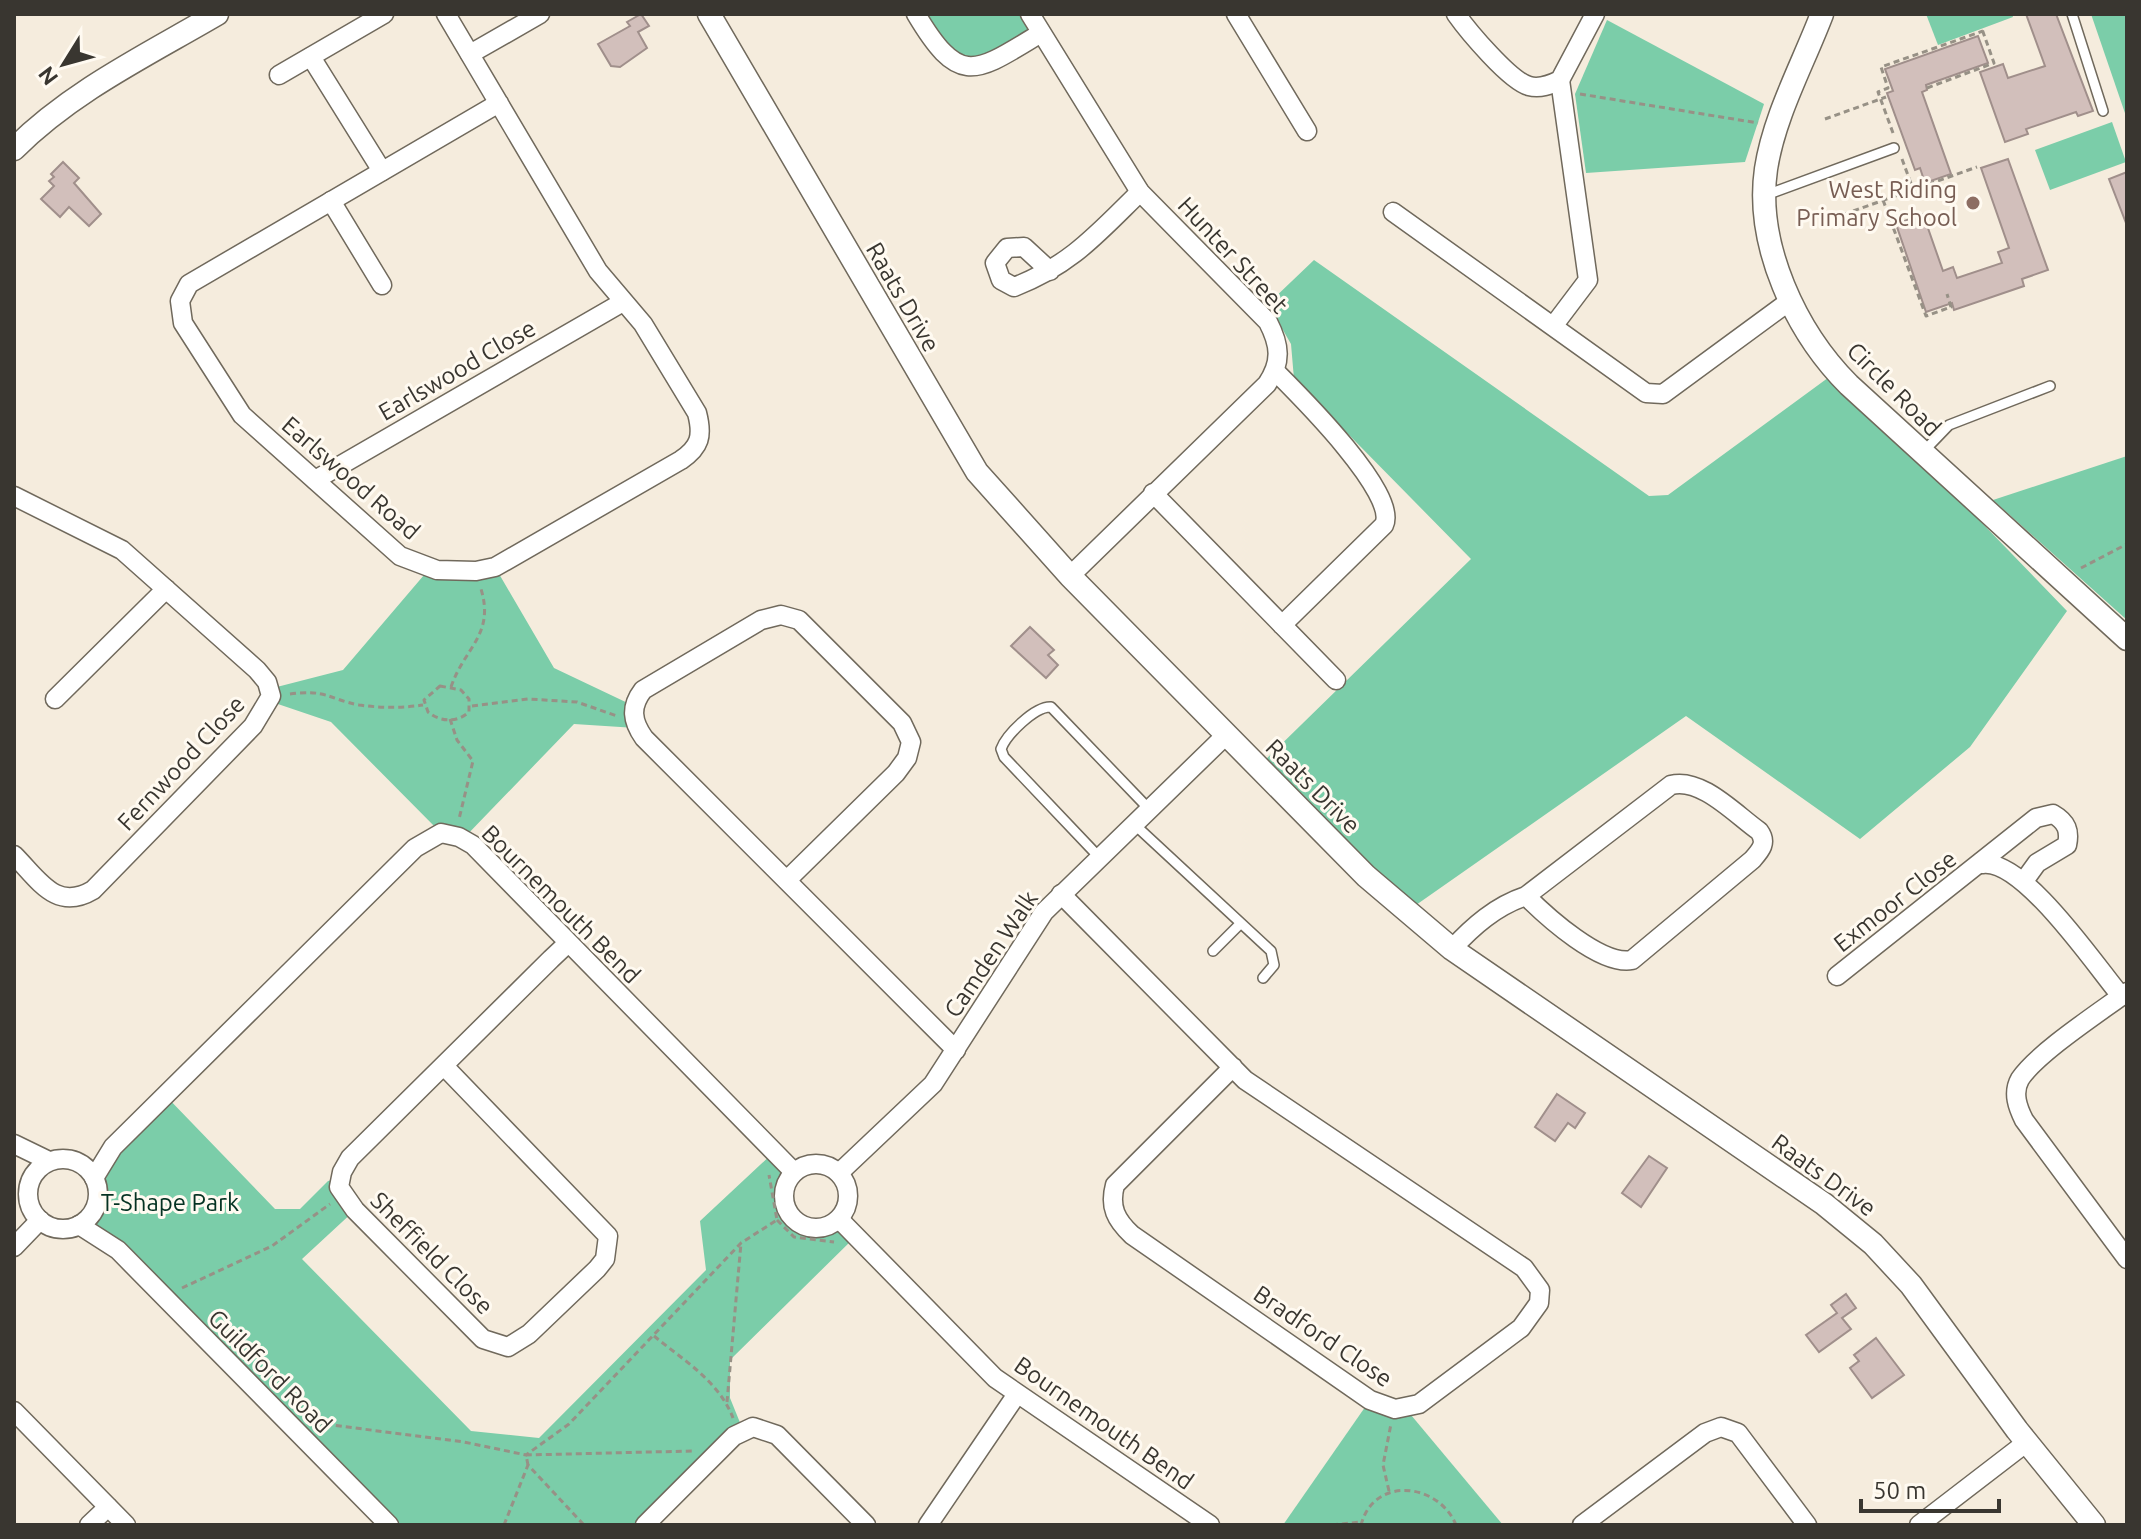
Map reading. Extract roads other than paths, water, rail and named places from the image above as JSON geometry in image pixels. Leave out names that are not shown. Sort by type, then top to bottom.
[{"type":"street","points":[[14,149],[94,85],[217,14]]},
{"type":"street","points":[[279,75],[384,14]]},
{"type":"street","name":"Earlswood Road","points":[[446,14],[499,103],[598,271],[643,324],[697,413],[702,429],[700,442],[681,460],[495,567],[476,571],[437,570],[400,556],[233,405],[183,323],[180,301],[189,284],[499,103]]},
{"type":"street","points":[[470,54],[540,14]]},
{"type":"street","name":"Raats Drive","points":[[709,14],[958,444],[998,498],[1070,576],[1366,876],[1452,949],[1851,1225],[1911,1285],[2094,1525]]},
{"type":"street","points":[[916,14],[943,56],[966,67],[1000,58],[1041,33]]},
{"type":"street","name":"Hunter Street","points":[[1030,14],[1140,192],[1268,322],[1278,341],[1275,371]]},
{"type":"street","points":[[1236,14],[1307,131]]},
{"type":"street","points":[[1456,14],[1520,82],[1533,87],[1561,86]]},
{"type":"street","points":[[1554,325],[1588,280],[1561,86],[1595,14]]},
{"type":"street","name":"Circle Road","points":[[1822,14],[1770,155],[1763,197],[1773,259],[1791,300],[1836,372],[2127,639]]},
{"type":"street","points":[[311,57],[382,171]]},
{"type":"street","points":[[1050,271],[1081,249],[1140,192]]},
{"type":"street","points":[[331,201],[382,285]]},
{"type":"street","points":[[1393,212],[1646,393],[1663,394],[1791,300]]},
{"type":"street","name":"Earlswood Close","points":[[315,480],[623,302]]},
{"type":"street","points":[[1070,576],[1275,371],[1338,435],[1380,494],[1388,512],[1384,525],[1282,625]]},
{"type":"street","points":[[1153,493],[1336,680]]},
{"type":"street","name":"Fernwood Close","points":[[14,496],[122,550],[257,670],[267,682],[271,696],[253,726],[93,890],[70,899],[58,897],[14,855]]},
{"type":"street","points":[[55,699],[166,589]]},
{"type":"street","points":[[787,880],[903,765],[911,742],[902,723],[799,620],[781,615],[761,620],[643,690],[634,706],[633,718],[644,738],[956,1050]]},
{"type":"street","name":"Camden Walk","points":[[839,1173],[933,1084],[1023,940],[1061,894],[1226,735]]},
{"type":"street","points":[[1452,949],[1470,929],[1510,901],[1526,896],[1659,793],[1681,783],[1700,789],[1759,831],[1763,840],[1761,850],[1752,860],[1632,960],[1614,961],[1575,937],[1526,896]]},
{"type":"street","name":"Exmoor Close","points":[[1837,976],[1982,864],[2036,818],[2053,814],[2065,822],[2069,832],[2067,845],[2037,863],[2024,881]]},
{"type":"street","name":"Bournemouth Bend","points":[[94,1178],[113,1147],[415,848],[441,833],[459,837],[473,845],[794,1172]]},
{"type":"street","name":"Exmoor Close","points":[[1982,864],[1999,864],[2024,881],[2124,994]]},
{"type":"street","name":"Bradford Close","points":[[1061,894],[1233,1067],[1245,1080],[1524,1268],[1540,1290],[1539,1303],[1521,1328],[1419,1404],[1395,1409],[1370,1400],[1132,1235],[1116,1217],[1112,1198],[1115,1185],[1233,1067]]},
{"type":"street","name":"Sheffield Close","points":[[444,1066],[599,1223],[608,1236],[608,1247],[597,1269],[519,1342],[508,1347],[495,1346],[473,1329],[339,1187],[342,1172],[350,1158],[568,943]]},
{"type":"street","points":[[2124,994],[2033,1065],[2020,1079],[2016,1096],[2024,1120],[2127,1259]]},
{"type":"street","points":[[14,1146],[49,1161],[69,1159],[79,1163],[94,1178],[98,1191],[94,1210],[79,1225],[59,1228],[40,1220],[29,1203]]},
{"type":"street","points":[[14,1146],[32,1176],[29,1203],[14,1218]]},
{"type":"street","name":"Bournemouth Bend","points":[[79,1163],[113,1147]]},
{"type":"street","points":[[32,1176],[49,1161]]},
{"type":"street","points":[[811,1164],[827,1165],[839,1173],[848,1194],[839,1219],[822,1228],[806,1227],[794,1220],[784,1204],[783,1193],[794,1172],[811,1164]]},
{"type":"street","name":"Guildford Road","points":[[94,1210],[118,1250]]},
{"type":"street","name":"Bournemouth Bend","points":[[839,1219],[995,1378],[1210,1525]]},
{"type":"street","points":[[14,1247],[40,1220]]},
{"type":"street","name":"Guildford Road","points":[[79,1225],[118,1250],[389,1525]]},
{"type":"street","points":[[928,1525],[1017,1394]]},
{"type":"street","points":[[14,1411],[126,1525]]},
{"type":"street","points":[[645,1525],[738,1433],[753,1427],[777,1435],[866,1525]]},
{"type":"street","points":[[1582,1525],[1705,1433],[1721,1427],[1738,1433],[1807,1525]]},
{"type":"street","points":[[1919,1525],[2031,1446]]},
{"type":"street","name":"Raats Drive","points":[[2031,1446],[2078,1525]]},
{"type":"street","points":[[89,1525],[108,1507]]},
{"type":"lane","points":[[2072,14],[2103,111]]},
{"type":"lane","points":[[1763,197],[1895,146]]},
{"type":"lane","points":[[1922,454],[1949,425],[2050,386]]},
{"type":"lane","points":[[1099,857],[1004,757],[1001,749],[1004,742],[1038,709],[1051,707],[1149,809]]},
{"type":"lane","points":[[1134,824],[1274,955],[1274,965],[1263,978]]},
{"type":"lane","points":[[1213,951],[1240,924]]},
{"type":"place","name":"West Riding Primary School","points":[[1973,203]]},
{"type":"park label","name":"T-Shape Park","points":[[170,1202]]}]
